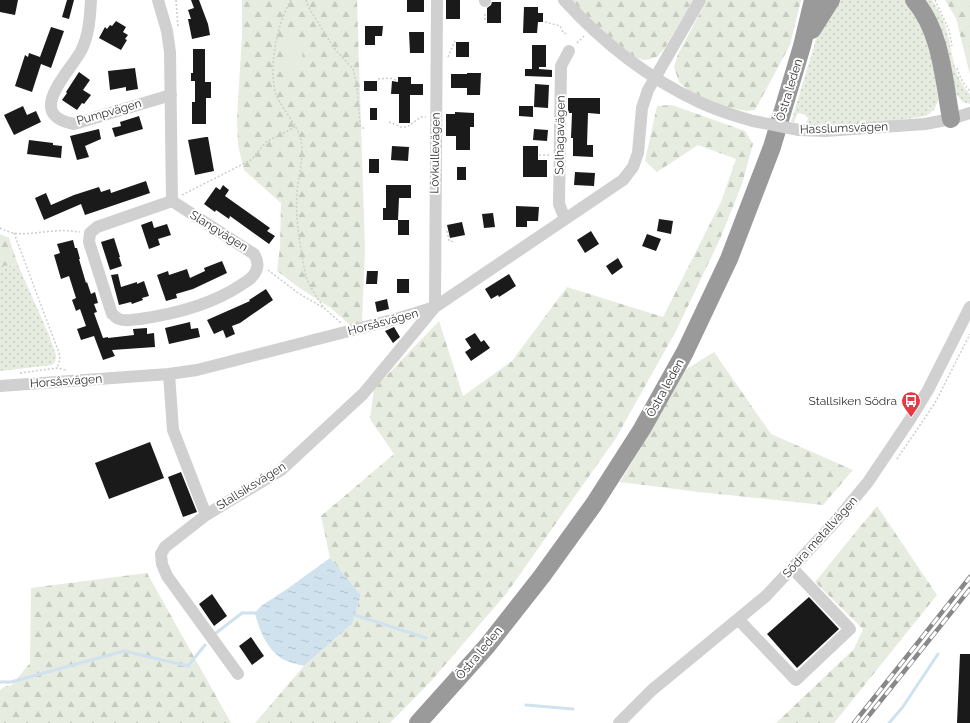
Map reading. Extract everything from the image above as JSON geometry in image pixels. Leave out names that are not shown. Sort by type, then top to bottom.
[{"type":"highway","name":"Östra leden","points":[[418,723],[487,646],[542,576],[594,504],[642,429],[685,352],[729,259],[772,147],[802,46],[813,0]]},
{"type":"highway","points":[[802,46],[831,0]]},
{"type":"highway","points":[[914,0],[926,15],[935,38],[951,119]]},
{"type":"street","name":"Pumpvägen","points":[[91,0],[88,34],[80,51],[53,93],[50,103],[54,114],[63,122],[74,124],[171,95]]},
{"type":"street","points":[[90,233],[97,227],[172,201],[170,52],[167,31],[158,0]]},
{"type":"street","name":"Lövkullevägen","points":[[434,307],[437,0]]},
{"type":"street","name":"Hasslumsvägen","points":[[564,0],[600,36],[634,64],[655,78],[699,102],[723,112],[753,121],[799,130],[926,128],[970,113]]},
{"type":"street","name":"Horsåsvägen","points":[[0,386],[169,374],[197,370],[396,319],[434,307],[622,180],[633,167],[638,153],[642,108],[648,90],[700,0]]},
{"type":"street","name":"Solhagavägen","points":[[565,219],[559,204],[561,66],[569,51]]},
{"type":"street","name":"Slangvägen","points":[[90,233],[89,242],[112,314],[118,319],[128,320],[167,315],[192,308],[218,298],[252,277],[257,270],[258,261],[254,254],[172,201]]},
{"type":"street","name":"Stallsiksvägen","points":[[238,674],[166,576],[162,564],[161,554],[166,547],[206,515],[280,470],[364,394],[434,307]]},
{"type":"street","name":"Södra metallvägen","points":[[619,723],[652,690],[766,596],[793,569],[835,522],[868,482],[909,422],[928,390],[970,308]]},
{"type":"street","points":[[169,374],[173,430],[206,515]]},
{"type":"street","points":[[738,619],[796,680],[850,629],[793,569]]},
{"type":"path","points":[[176,0],[178,34]]},
{"type":"path","points":[[291,0],[284,12],[275,46],[272,72],[276,95],[295,126],[301,139],[302,159],[297,191],[296,212],[300,246],[307,279],[324,308]]},
{"type":"path","points":[[306,0],[309,8],[334,48],[353,69],[357,85],[360,125],[363,128],[366,128]]},
{"type":"path","points":[[544,22],[560,26],[566,34]]},
{"type":"path","points":[[569,51],[586,34]]},
{"type":"path","points":[[447,59],[455,41]]},
{"type":"path","points":[[378,79],[389,78],[397,80]]},
{"type":"path","points":[[389,122],[400,127],[407,128],[421,117],[436,117]]},
{"type":"path","points":[[172,201],[251,160],[266,142],[295,126]]},
{"type":"path","points":[[182,190],[187,199]]},
{"type":"path","points":[[0,228],[6,232],[25,234],[67,230],[90,233]]},
{"type":"path","points":[[14,233],[60,353],[57,368]]},
{"type":"path","points":[[258,261],[298,293],[324,308],[348,331]]},
{"type":"green space","points":[[242,0],[357,0],[365,250],[362,322],[351,326],[331,308],[301,289],[277,271],[280,247],[281,203],[244,170],[238,145],[237,120],[242,35]]},
{"type":"green space","points":[[570,0],[693,0],[665,48],[658,56],[644,60],[637,58],[612,41]]},
{"type":"green space","points":[[707,0],[801,0],[790,45],[755,110],[746,111],[722,106],[689,91],[679,82],[674,67],[678,54]]},
{"type":"green space","points":[[838,0],[906,0],[917,14],[935,66],[938,101],[934,110],[926,116],[886,122],[816,125],[806,124],[808,118],[804,114],[798,113],[794,122],[791,122],[821,23]]},
{"type":"green space","points":[[925,0],[932,0],[943,21],[956,71],[964,87],[970,94],[970,104],[963,102],[956,94],[941,30]]},
{"type":"green space","points":[[945,0],[970,0],[970,75],[956,18]]},
{"type":"green space","points":[[283,37],[303,37],[302,70],[283,70]]},
{"type":"green space","points":[[672,105],[745,131],[753,144],[742,184],[720,239],[677,329],[616,438],[506,594],[432,680],[390,723],[255,723],[304,666],[352,624],[361,595],[330,558],[321,516],[394,454],[370,419],[374,389],[439,321],[463,396],[512,361],[567,287],[663,317],[721,202],[736,159],[698,145],[657,172],[645,161],[657,106]]},
{"type":"green space","points":[[0,234],[9,238],[18,265],[0,266]]},
{"type":"green space","points":[[18,265],[49,335],[56,355],[55,362],[52,365],[0,371],[0,266]]},
{"type":"green space","points":[[714,352],[771,434],[853,470],[823,505],[620,482],[685,370]]},
{"type":"green space","points":[[877,506],[937,595],[834,723],[776,723],[854,649],[863,629],[815,582]]},
{"type":"green space","points":[[147,573],[231,723],[0,723],[0,690],[4,687],[12,685],[30,663],[31,588]]},
{"type":"water","points":[[330,558],[361,595],[352,624],[304,666],[282,659],[272,650],[264,639],[255,613],[261,606]]},
{"type":"building","points":[[0,0],[18,0],[15,15],[0,12]]},
{"type":"building","points":[[67,0],[74,0],[69,19],[62,17]]},
{"type":"building","points":[[191,0],[199,0],[208,24],[210,35],[192,39],[188,19],[191,19],[188,10],[194,8]]},
{"type":"building","points":[[407,0],[424,0],[424,12],[407,12]]},
{"type":"building","points":[[446,0],[460,0],[460,19],[446,19]]},
{"type":"building","points":[[492,2],[501,2],[501,23],[487,23],[487,8]]},
{"type":"building","points":[[524,7],[538,7],[538,13],[543,13],[543,22],[538,22],[537,33],[523,33]]},
{"type":"building","points":[[116,21],[126,27],[123,32],[128,35],[125,39],[127,40],[121,50],[99,38],[105,27],[107,29]]},
{"type":"building","points":[[365,26],[383,26],[382,36],[375,36],[375,45],[365,45]]},
{"type":"building","points":[[51,27],[64,31],[51,68],[41,64],[32,92],[15,86],[25,55],[28,57],[29,53],[40,57]]},
{"type":"building","points":[[409,32],[424,32],[424,53],[410,53]]},
{"type":"building","points":[[456,42],[469,42],[469,57],[456,57]]},
{"type":"building","points":[[532,45],[546,45],[546,67],[539,67],[539,69],[552,70],[552,77],[525,76],[525,69],[532,69]]},
{"type":"building","points":[[193,49],[205,49],[205,82],[211,82],[211,98],[206,98],[206,124],[192,124],[192,102],[195,102],[195,81],[191,81],[191,73],[193,73]]},
{"type":"building","points":[[135,68],[138,89],[126,91],[126,87],[110,90],[108,71]]},
{"type":"building","points":[[79,72],[90,80],[83,90],[91,95],[77,110],[62,100]]},
{"type":"building","points":[[481,73],[480,95],[467,95],[467,88],[451,88],[451,74]]},
{"type":"building","points":[[398,77],[411,77],[411,84],[423,84],[423,95],[410,95],[410,123],[399,123],[399,94],[391,94],[392,81],[398,82]]},
{"type":"building","points":[[364,81],[377,81],[377,91],[364,91]]},
{"type":"building","points":[[535,84],[549,85],[548,108],[534,107]]},
{"type":"building","points":[[568,98],[600,98],[600,114],[588,113],[587,145],[593,145],[593,157],[573,156],[573,138],[571,138],[572,113],[568,113]]},
{"type":"building","points":[[23,106],[27,115],[36,111],[41,122],[14,135],[4,115]]},
{"type":"building","points":[[519,106],[533,106],[533,117],[519,116]]},
{"type":"building","points":[[370,108],[377,108],[377,120],[370,120]]},
{"type":"building","points":[[455,112],[474,113],[474,127],[470,127],[470,150],[456,150],[456,136],[446,136],[446,114],[455,114]]},
{"type":"building","points":[[139,116],[143,129],[115,137],[112,128],[121,126],[120,122]]},
{"type":"building","points":[[99,129],[101,139],[85,146],[89,157],[77,160],[70,136]]},
{"type":"building","points":[[534,129],[548,130],[547,141],[533,140]]},
{"type":"building","points":[[208,137],[214,171],[195,175],[188,140]]},
{"type":"building","points":[[29,140],[53,143],[53,145],[62,146],[61,158],[27,154]]},
{"type":"building","points":[[392,146],[409,147],[408,161],[391,160]]},
{"type":"building","points":[[523,146],[538,146],[538,160],[547,160],[547,177],[523,177]]},
{"type":"building","points":[[369,159],[379,159],[379,173],[369,173]]},
{"type":"building","points":[[457,167],[466,167],[466,180],[457,180]]},
{"type":"building","points":[[575,172],[595,173],[594,186],[574,185]]},
{"type":"building","points":[[146,181],[150,193],[85,215],[81,204],[44,220],[35,198],[46,193],[51,205],[74,195],[99,187],[101,192],[110,189],[111,193]]},
{"type":"building","points":[[223,185],[229,190],[225,196],[270,228],[267,231],[275,236],[269,244],[230,216],[229,219],[216,210],[215,212],[204,204],[216,187],[220,190]]},
{"type":"building","points":[[386,185],[411,185],[411,198],[399,198],[398,220],[383,220],[383,208],[386,208]]},
{"type":"building","points":[[516,206],[539,207],[538,221],[527,221],[527,227],[516,227]]},
{"type":"building","points":[[493,213],[495,227],[484,228],[482,214]]},
{"type":"building","points":[[659,219],[673,221],[671,234],[657,231]]},
{"type":"building","points":[[398,220],[409,220],[409,235],[398,235]]},
{"type":"building","points":[[152,221],[154,228],[167,224],[171,235],[158,239],[160,245],[149,249],[141,225]]},
{"type":"building","points":[[462,222],[465,235],[450,238],[447,225]]},
{"type":"building","points":[[591,231],[599,244],[585,253],[577,240]]},
{"type":"building","points":[[647,234],[661,239],[656,251],[642,246]]},
{"type":"building","points":[[114,238],[122,266],[110,270],[101,242]]},
{"type":"building","points":[[73,240],[75,248],[77,248],[86,283],[87,282],[91,294],[95,292],[98,303],[94,304],[97,312],[94,313],[103,338],[134,335],[133,329],[147,328],[147,334],[154,333],[155,347],[112,350],[115,356],[103,360],[94,336],[81,340],[77,329],[86,326],[80,309],[76,311],[72,300],[76,298],[69,276],[61,279],[54,255],[60,253],[57,244]]},
{"type":"building","points":[[618,258],[623,267],[612,275],[606,266]]},
{"type":"building","points":[[222,261],[227,273],[193,289],[176,294],[177,298],[166,301],[157,275],[168,271],[169,275],[187,269],[190,278],[205,271],[204,268]]},
{"type":"building","points":[[367,271],[378,271],[377,284],[366,284]]},
{"type":"building","points":[[118,274],[121,287],[144,281],[149,296],[132,304],[131,302],[119,305],[111,275]]},
{"type":"building","points":[[509,274],[516,286],[499,297],[498,295],[491,299],[485,289]]},
{"type":"building","points":[[397,279],[409,279],[409,293],[397,293]]},
{"type":"building","points":[[266,289],[273,300],[240,323],[232,326],[235,334],[226,338],[223,330],[214,334],[207,320],[250,301],[249,300]]},
{"type":"building","points":[[387,299],[389,309],[377,312],[375,302]]},
{"type":"building","points":[[190,322],[191,329],[198,328],[200,337],[169,344],[165,328]]},
{"type":"building","points":[[394,327],[400,337],[393,343],[385,331]]},
{"type":"building","points":[[475,333],[481,342],[484,340],[490,348],[471,361],[465,352],[471,348],[465,339]]},
{"type":"building","points":[[150,442],[164,478],[109,499],[95,463]]},
{"type":"building","points":[[181,472],[197,512],[183,517],[168,477]]},
{"type":"building","points":[[212,594],[227,616],[214,626],[199,604]]},
{"type":"building","points":[[809,597],[839,629],[797,668],[767,634]]},
{"type":"building","points":[[251,637],[264,656],[252,665],[239,646]]},
{"type":"building","points":[[960,654],[970,654],[970,723],[957,723]]},
{"type":"waterway","points":[[216,633],[242,613],[258,613]]},
{"type":"waterway","points":[[352,614],[426,638]]},
{"type":"waterway","points":[[0,682],[11,682],[124,651],[188,666],[205,645]]},
{"type":"waterway","points":[[889,723],[902,708],[938,654]]},
{"type":"waterway","points":[[526,705],[573,709]]},
{"type":"railway","points":[[854,723],[970,577]]},
{"type":"railway","points":[[863,723],[970,589]]},
{"type":"place","name":"Stallsiken Södra","points":[[911,418]]}]
